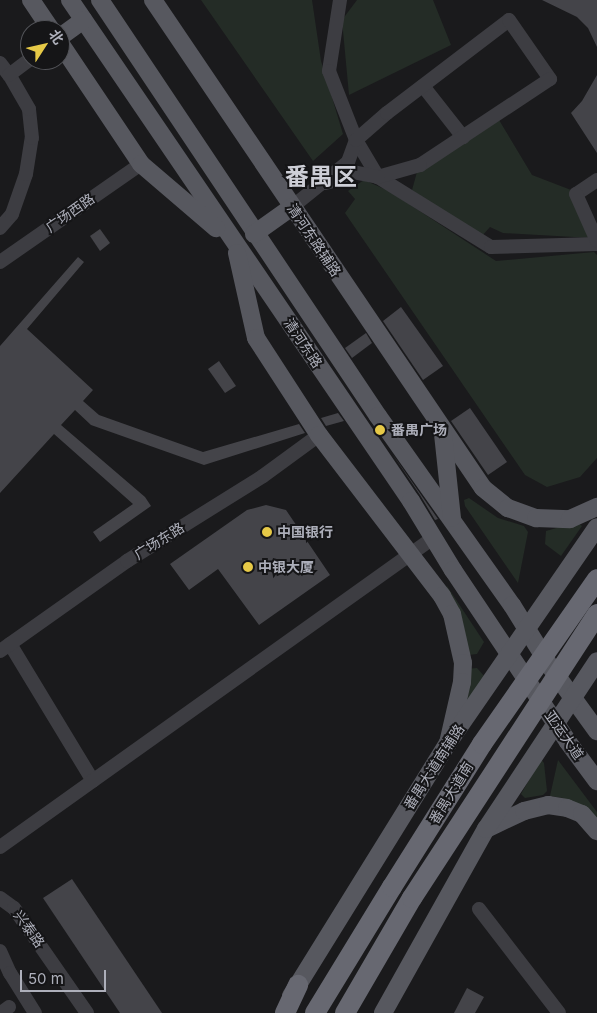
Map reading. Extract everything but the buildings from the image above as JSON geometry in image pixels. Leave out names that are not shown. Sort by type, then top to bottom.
[{"type":"highway","name":"番禺大道南","points":[[315,1013],[482,744],[597,579]]},
{"type":"highway","name":"番禺大道南","points":[[345,1013],[412,898],[597,614]]},
{"type":"highway","points":[[285,1013],[298,985]]},
{"type":"main road","points":[[31,0],[44,20]]},
{"type":"main road","name":"清河东路","points":[[70,0],[234,244],[411,501],[433,538],[533,688]]},
{"type":"main road","name":"清河东路","points":[[100,0],[254,234],[526,627],[549,664]]},
{"type":"main road","name":"清河东路辅路","points":[[153,0],[483,488],[508,508],[536,518],[570,519],[597,507]]},
{"type":"main road","points":[[70,30],[83,20]]},
{"type":"main road","points":[[70,58],[141,164],[234,244],[256,338],[319,435],[442,596],[452,614],[463,663],[462,682],[448,743]]},
{"type":"main road","points":[[254,234],[292,207]]},
{"type":"main road","points":[[442,430],[452,521]]},
{"type":"main road","name":"番禺大道南辅路","points":[[280,1013],[448,743],[526,627],[547,601],[597,527]]},
{"type":"main road","points":[[383,1013],[486,830],[597,661]]},
{"type":"main road","name":"亚运大道","points":[[549,664],[597,731]]},
{"type":"main road","name":"亚运大道","points":[[533,688],[555,723],[597,781]]},
{"type":"main road","points":[[486,830],[524,811],[548,805],[567,808],[582,814],[597,831]]},
{"type":"street","points":[[340,0],[328,71],[356,140],[378,177]]},
{"type":"street","points":[[292,207],[348,162],[356,140],[509,20],[550,79],[420,165],[378,177]]},
{"type":"street","points":[[0,64],[9,75],[29,109],[32,138],[26,174],[12,214],[0,228]]},
{"type":"street","points":[[9,75],[20,67]]},
{"type":"street","points":[[423,86],[463,137]]},
{"type":"street","name":"广场西路","points":[[0,262],[141,164]]},
{"type":"street","points":[[325,182],[338,180],[353,172],[378,177],[491,247],[597,242],[576,194],[597,180]]},
{"type":"street","name":"广场东路","points":[[5,648],[127,561],[263,476],[319,435]]},
{"type":"street","points":[[0,847],[433,538]]},
{"type":"street","points":[[5,648],[93,781]]},
{"type":"street","name":"兴泰路","points":[[0,898],[14,908],[87,1013]]},
{"type":"street","points":[[479,909],[559,1013]]},
{"type":"street","points":[[0,951],[10,973],[35,1013]]},
{"type":"shaded area","points":[[201,0],[312,0],[321,61],[343,134],[313,161]]},
{"type":"shaded area","points":[[357,0],[433,0],[451,45],[349,95],[342,20]]},
{"type":"shaded area","points":[[499,120],[532,175],[571,190],[592,238],[503,233],[490,227],[481,237],[412,190],[417,172]]},
{"type":"shaded area","points":[[364,180],[389,191],[496,261],[594,252],[597,255],[597,458],[580,477],[547,487],[525,475],[345,213],[355,199],[348,191]]},
{"type":"shaded area","points":[[469,498],[498,518],[524,526],[528,532],[518,583],[465,506],[464,500]]},
{"type":"shaded area","points":[[577,522],[582,526],[561,556],[545,544],[546,531]]},
{"type":"shaded area","points":[[447,586],[484,642],[477,654],[468,655],[444,591]]},
{"type":"shaded area","points":[[477,668],[485,677],[464,712],[466,669]]},
{"type":"shaded area","points":[[541,759],[544,763],[547,791],[543,795],[525,798],[521,794]]},
{"type":"shaded area","points":[[558,760],[597,812],[597,825],[563,798],[550,796]]},
{"type":"place","name":"番禺广场","points":[[380,430]]},
{"type":"place","name":"中国银行","points":[[267,532]]},
{"type":"place","name":"中银大厦","points":[[248,567]]},
{"type":"district","name":"番禺区","points":[[321,177]]}]
